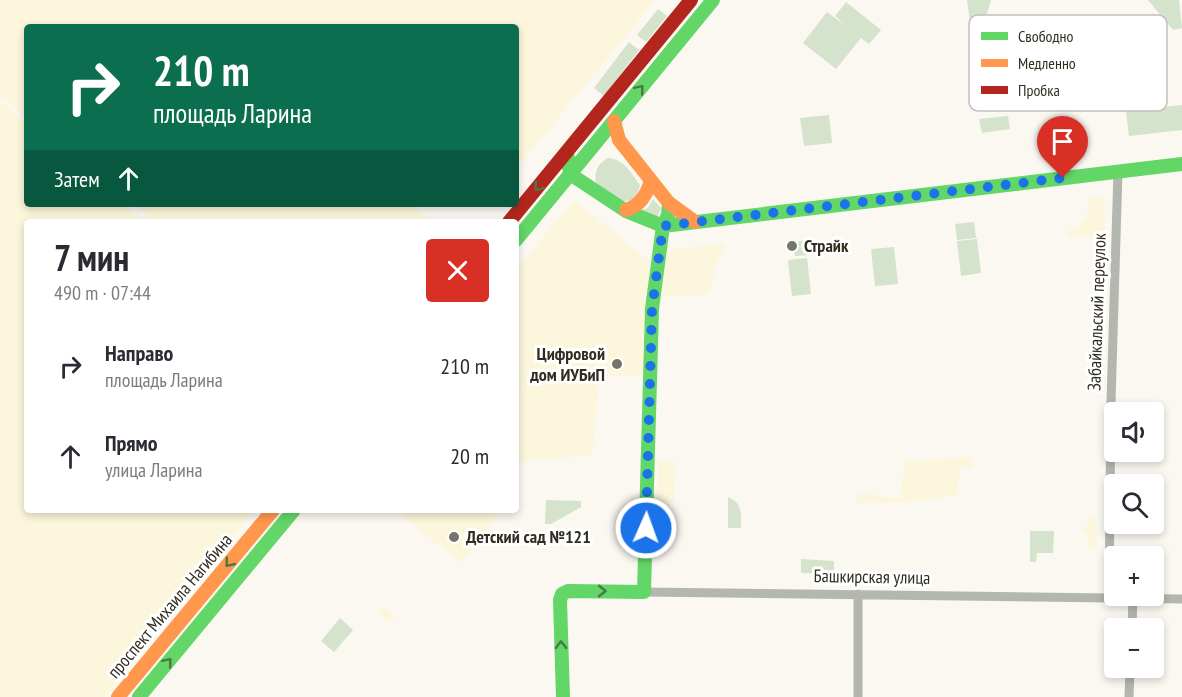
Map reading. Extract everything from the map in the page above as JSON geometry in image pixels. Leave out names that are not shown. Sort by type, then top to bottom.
[{"type":"main road","points":[[511,219],[691,0]]},
{"type":"main road","points":[[519,236],[713,0]]},
{"type":"main road","points":[[614,121],[619,141],[651,181],[669,203],[695,222]]},
{"type":"main road","points":[[585,131],[603,134],[619,141]]},
{"type":"main road","points":[[567,152],[570,174],[647,222],[663,226],[1182,164]]},
{"type":"main road","points":[[626,210],[635,208],[644,201],[651,181]]},
{"type":"main road","points":[[644,592],[652,309],[657,262],[669,203]]},
{"type":"main road","name":"проспект Михаила Нагибина","points":[[118,697],[271,513]]},
{"type":"main road","name":"проспект Михаила Нагибина","points":[[139,697],[292,513]]},
{"type":"main road","name":"Башкирская улица","points":[[562,697],[560,600],[562,594],[568,591],[644,592]]},
{"type":"street","name":"Забайкальский переулок","points":[[1110,546],[1111,392],[1118,171]]},
{"type":"street","name":"Башкирская улица","points":[[644,592],[1104,598]]},
{"type":"street","points":[[858,594],[858,697]]},
{"type":"street","name":"Башкирская улица","points":[[1164,599],[1182,599]]},
{"type":"street","points":[[1129,697],[1130,678]]},
{"type":"shaded area","points":[[0,0],[655,0],[519,164],[519,24],[24,24],[24,116],[0,96]]},
{"type":"shaded area","points":[[0,101],[24,121],[24,207],[128,207],[142,219],[24,219],[24,513],[253,513],[105,697],[0,697]]},
{"type":"shaded area","points":[[1105,197],[1105,236],[1068,237],[1068,230],[1077,229],[1087,215],[1088,199]]},
{"type":"shaded area","points":[[575,200],[650,262],[644,376],[600,375],[592,455],[519,462],[519,265]]},
{"type":"shaded area","points":[[137,207],[414,207],[428,219],[151,219]]},
{"type":"shaded area","points":[[726,243],[715,268],[710,294],[663,297],[665,250]]},
{"type":"shaded area","points":[[972,457],[973,468],[960,469],[960,477],[957,478],[959,495],[907,502],[856,503],[856,495],[870,494],[900,500],[905,461]]},
{"type":"shaded area","points":[[658,459],[675,462],[674,502],[657,502]]},
{"type":"shaded area","name":"Детский сад №121","points":[[398,513],[499,513],[461,563]]},
{"type":"shaded area","points":[[1089,518],[1096,518],[1097,550],[1089,550],[1089,533],[1084,533],[1084,526],[1088,525]]},
{"type":"shaded area","points":[[383,606],[396,616],[390,623],[378,613]]},
{"type":"green space","points":[[967,0],[991,0],[986,15],[969,15]]},
{"type":"green space","points":[[1148,0],[1179,0],[1182,28],[1173,30],[1167,23],[1167,15],[1160,15]]},
{"type":"green space","points":[[846,2],[881,30],[869,44],[861,38],[836,69],[803,43],[827,12],[847,27],[835,16]]},
{"type":"green space","points":[[658,9],[667,16],[646,42],[637,35]]},
{"type":"green space","points":[[629,42],[639,50],[604,96],[594,88]]},
{"type":"green space","points":[[1182,105],[1182,130],[1129,136],[1126,111],[1167,111],[1167,107]]},
{"type":"green space","points":[[829,115],[832,143],[804,146],[800,118]]},
{"type":"green space","points":[[1008,116],[1010,129],[982,133],[979,119]]},
{"type":"green space","points":[[1048,133],[1069,150],[1050,152]]},
{"type":"green space","points":[[608,158],[623,164],[640,185],[636,199],[622,202],[596,183],[598,168]]},
{"type":"green space","points":[[653,199],[661,208],[658,216],[653,217],[642,210],[648,208]]},
{"type":"green space","points":[[974,222],[976,238],[957,240],[955,224]]},
{"type":"green space","points":[[977,239],[981,273],[961,276],[957,241]]},
{"type":"green space","points":[[808,240],[810,255],[795,256],[793,242]]},
{"type":"green space","points":[[894,247],[898,284],[875,286],[871,249]]},
{"type":"green space","points":[[807,258],[811,294],[792,296],[788,260]]},
{"type":"green space","points":[[728,497],[739,506],[741,528],[728,528]]},
{"type":"green space","points":[[546,500],[581,501],[581,507],[551,524],[545,524]]},
{"type":"green space","points":[[1030,531],[1054,531],[1053,553],[1037,553],[1036,562],[1030,562]]},
{"type":"green space","points":[[801,559],[834,561],[834,574],[801,573]]},
{"type":"green space","points":[[340,618],[353,630],[334,652],[321,641]]},
{"type":"traffic: fast","points":[[519,236],[713,0]]},
{"type":"traffic: fast","points":[[567,152],[570,174],[626,211],[663,226],[1182,164]]},
{"type":"traffic: fast","points":[[563,697],[560,600],[562,594],[568,591],[644,592],[652,309],[663,226],[668,215],[669,203]]},
{"type":"traffic: fast","points":[[139,697],[292,513]]},
{"type":"traffic: slow","points":[[614,121],[619,140],[669,203],[695,222]]},
{"type":"traffic: slow","points":[[626,210],[642,199],[651,181]]},
{"type":"traffic: slow","points":[[118,697],[271,513]]},
{"type":"traffic: jam","points":[[511,219],[691,0]]},
{"type":"place","name":"Страйк","points":[[792,246]]},
{"type":"place","name":"Цифровой дом ИУБиП","points":[[617,364]]},
{"type":"place","name":"Детский сад №121","points":[[454,537]]},
{"type":"route","points":[[646,528],[652,309],[663,226],[1063,178]]}]
